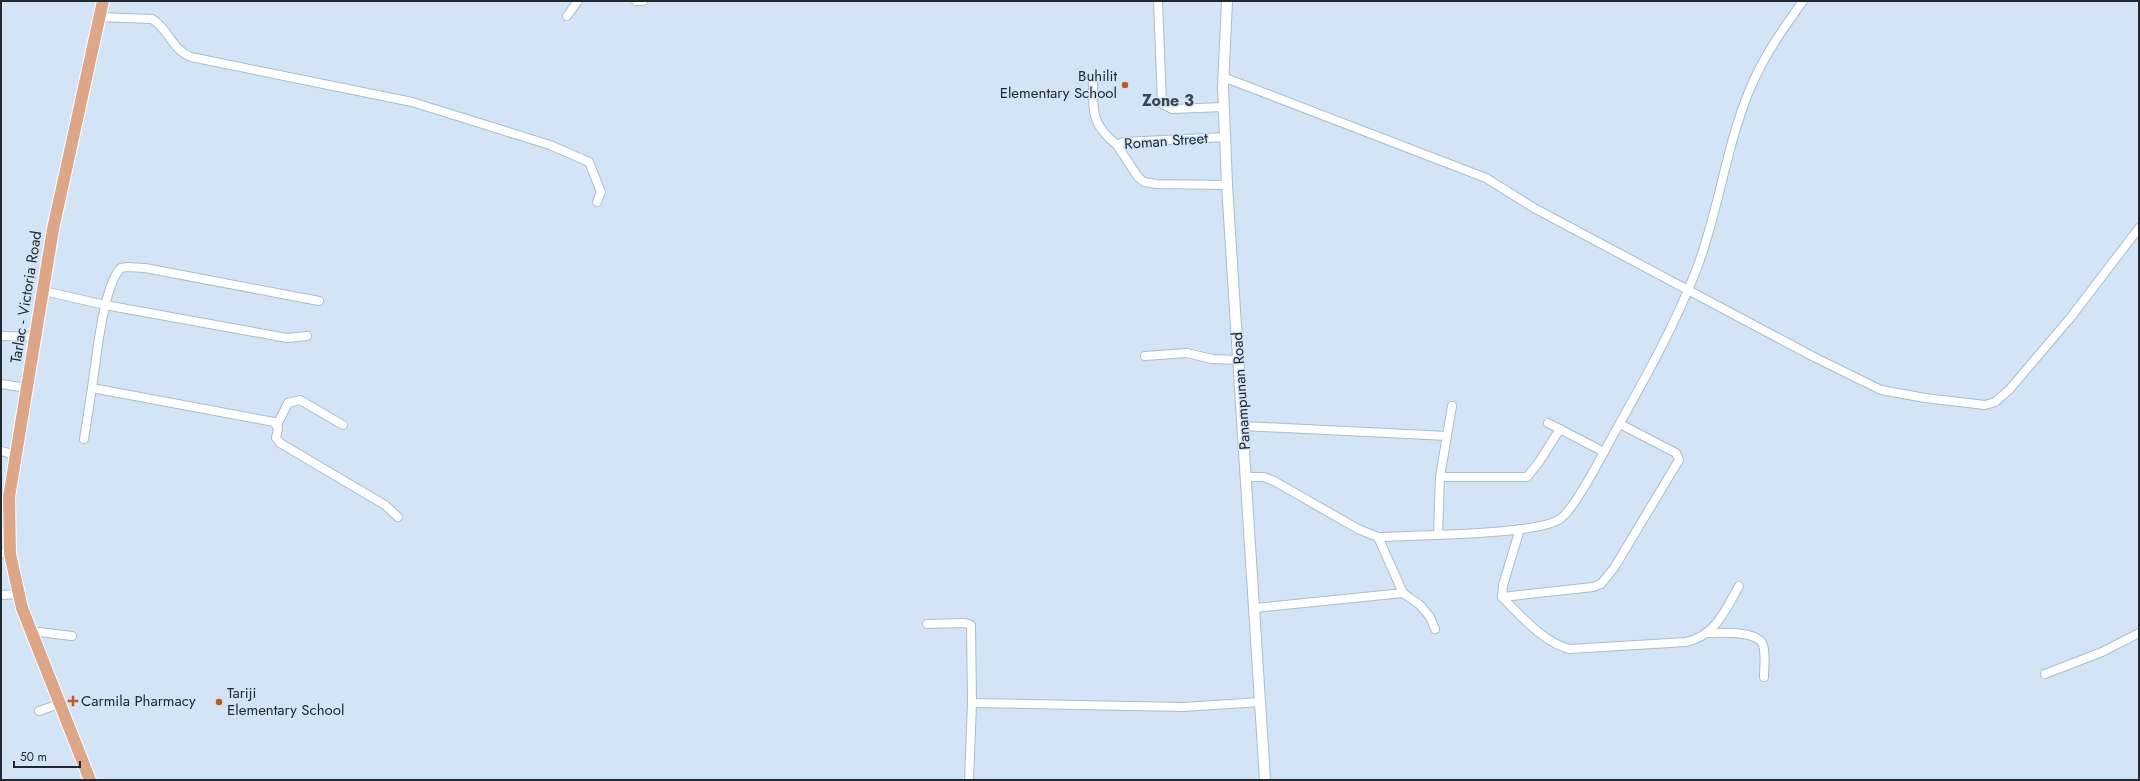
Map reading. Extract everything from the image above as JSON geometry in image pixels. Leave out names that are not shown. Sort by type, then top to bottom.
[{"type":"main road","name":"Tarlac - Victoria Road","points":[[90,780],[31,631],[5,553],[9,497],[53,229],[98,17],[103,1]]},
{"type":"street","points":[[567,16],[578,1]]},
{"type":"street","points":[[636,1],[643,1]]},
{"type":"street","points":[[1158,1],[1162,104],[1165,107],[1172,109],[1224,107]]},
{"type":"street","name":"Panampunan Road","points":[[1227,1],[1223,77],[1224,107],[1265,780]]},
{"type":"street","points":[[1247,477],[1259,477],[1274,481],[1358,529],[1378,537],[1520,529],[1555,522],[1561,519],[1569,510],[1620,424],[1650,368],[1688,290],[1700,260],[1742,109],[1749,90],[1770,49],[1803,1]]},
{"type":"street","points":[[98,17],[152,18],[157,22],[175,48],[182,54],[191,57],[412,102],[550,145],[589,162],[601,192],[598,202]]},
{"type":"street","points":[[1223,77],[1486,178],[1534,208],[1784,342],[1882,390],[1925,398],[1985,405],[1995,402],[2009,390],[2071,317],[2139,228]]},
{"type":"street","points":[[1093,80],[1093,115],[1109,139],[1117,145]]},
{"type":"street","name":"Roman Street","points":[[1226,137],[1123,142],[1117,145],[1138,177],[1149,184],[1228,185]]},
{"type":"street","points":[[84,439],[106,305],[116,272],[121,268],[127,266],[145,268],[320,301]]},
{"type":"street","points":[[44,291],[106,305],[287,338],[307,336]]},
{"type":"street","points":[[1,336],[35,337]]},
{"type":"street","points":[[1145,356],[1187,353],[1212,359],[1239,360]]},
{"type":"street","points":[[1,384],[27,388]]},
{"type":"street","points":[[92,388],[242,415],[269,421],[277,425]]},
{"type":"street","points":[[343,425],[300,400],[288,403],[277,425],[276,438],[280,443],[385,505],[398,518]]},
{"type":"street","points":[[1438,534],[1440,477],[1452,406]]},
{"type":"street","points":[[1548,423],[1604,452]]},
{"type":"street","points":[[1502,597],[1593,587],[1601,584],[1614,568],[1679,460],[1676,453],[1620,424]]},
{"type":"street","points":[[1243,426],[1447,436]]},
{"type":"street","points":[[1440,477],[1527,477],[1539,462],[1560,429]]},
{"type":"street","points":[[1,451],[16,455]]},
{"type":"street","points":[[1502,597],[1503,585],[1520,529]]},
{"type":"street","points":[[1378,537],[1402,593],[1420,605],[1430,618],[1435,629]]},
{"type":"street","points":[[1502,597],[1551,642],[1559,647],[1570,649],[1698,640],[1720,620],[1739,586]]},
{"type":"street","points":[[1255,608],[1402,593]]},
{"type":"street","points":[[1,595],[19,594]]},
{"type":"street","points":[[927,624],[965,623],[970,625],[972,703],[969,780]]},
{"type":"street","points":[[31,631],[72,636]]},
{"type":"street","points":[[1707,633],[1742,634],[1759,639],[1763,645],[1764,677]]},
{"type":"street","points":[[2045,674],[2102,652],[2139,633]]},
{"type":"street","points":[[972,703],[1183,707],[1261,702]]},
{"type":"street","points":[[39,711],[59,704]]},
{"type":"place","name":"Buhilit Elementary School","points":[[1125,85]]},
{"type":"place","name":"Carmila Pharmacy","points":[[73,701]]},
{"type":"place","name":"Tariji Elementary School","points":[[219,702]]},
{"type":"district","name":"Zone 3","points":[[1168,100]]}]
